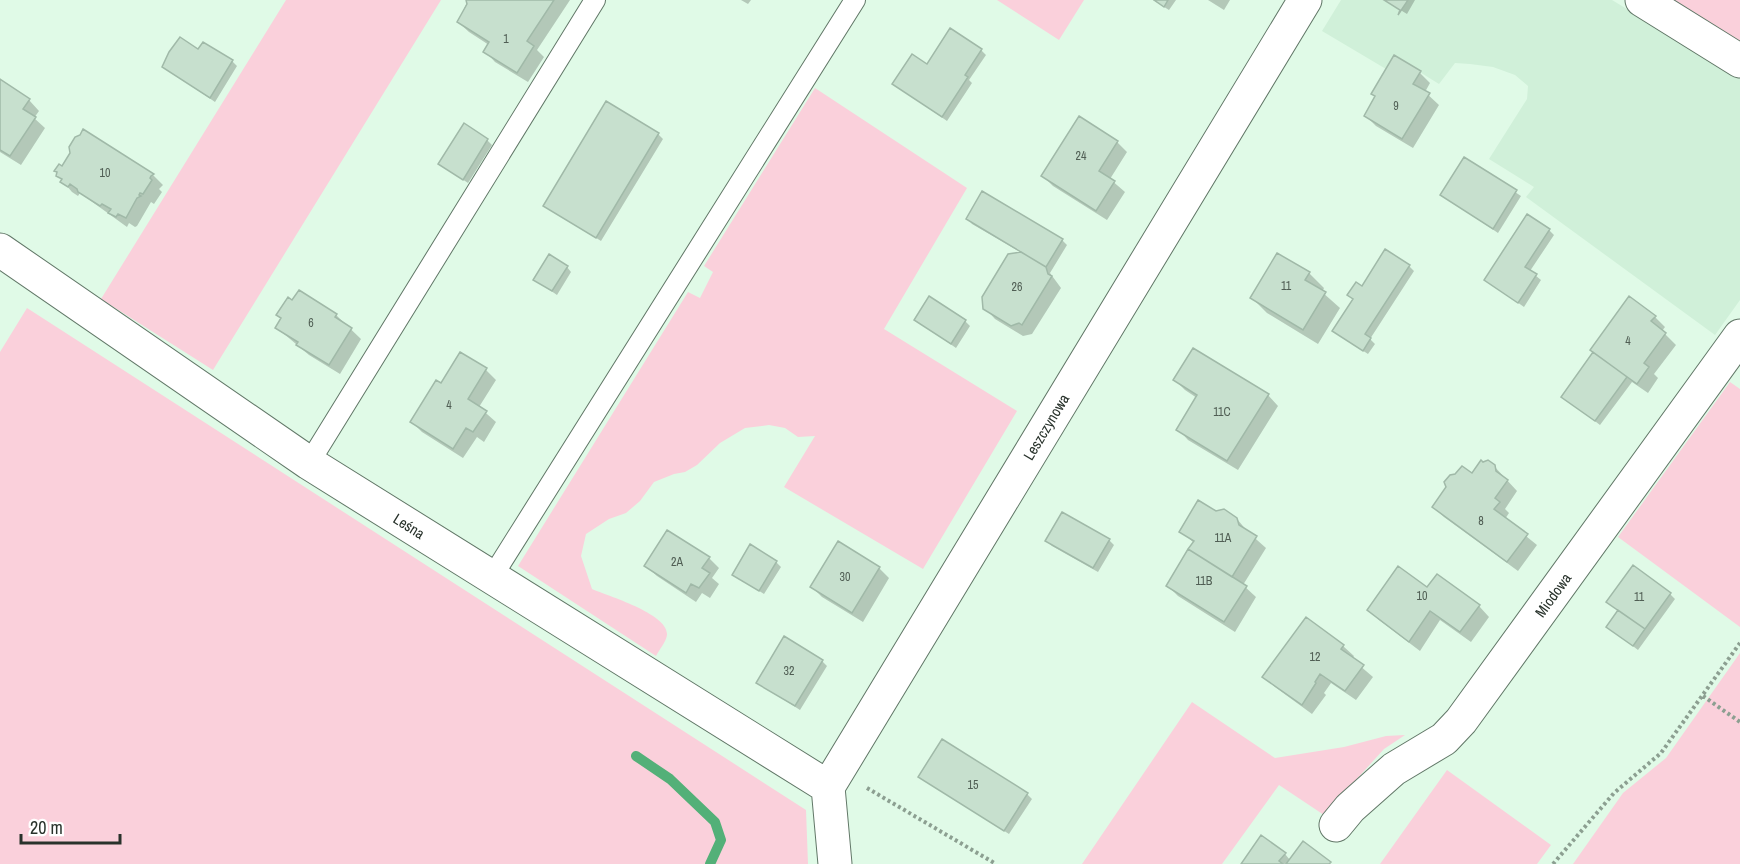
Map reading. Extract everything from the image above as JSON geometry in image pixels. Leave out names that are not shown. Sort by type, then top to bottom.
[{"type":"street","name":"Leszczynowa","points":[[833,778],[1305,0]]},
{"type":"street","points":[[1642,0],[1740,61]]},
{"type":"street","name":"Leśna","points":[[0,250],[309,463],[492,577],[833,778]]},
{"type":"street","name":"Miodowa","points":[[1336,825],[1350,808],[1394,769],[1444,739],[1461,721],[1740,336]]},
{"type":"street","points":[[833,778],[835,864]]},
{"type":"lane","points":[[309,463],[595,0]]},
{"type":"lane","points":[[492,577],[855,0]]},
{"type":"path","points":[[1553,864],[1614,793],[1661,753],[1740,643]]},
{"type":"path","points":[[1703,696],[1740,722]]},
{"type":"path","points":[[833,778],[996,864]]},
{"type":"shaded area","points":[[286,0],[441,0],[213,370],[101,299]]},
{"type":"shaded area","points":[[997,0],[1084,0],[1059,40]]},
{"type":"shaded area","points":[[1341,0],[1612,0],[1740,77],[1740,300],[1715,335],[1526,197],[1534,187],[1489,159],[1527,99],[1528,86],[1515,75],[1493,67],[1470,64],[1455,63],[1439,84],[1394,56],[1386,69],[1322,31]]},
{"type":"shaded area","points":[[1670,0],[1740,0],[1740,41]]},
{"type":"shaded area","points":[[815,88],[967,188],[884,329],[1017,411],[923,569],[784,487],[815,436],[798,437],[785,428],[769,425],[745,428],[720,443],[697,465],[685,472],[654,482],[640,501],[626,513],[609,519],[586,534],[581,556],[592,589],[648,613],[665,627],[667,635],[656,656],[518,566],[688,292],[700,298],[713,272],[704,266]]},
{"type":"shaded area","points":[[27,308],[806,810],[808,864],[0,864],[0,352]]},
{"type":"shaded area","points":[[1730,382],[1740,389],[1740,627],[1618,537]]},
{"type":"shaded area","points":[[1740,653],[1740,864],[1573,864],[1623,793],[1666,758]]},
{"type":"shaded area","points":[[1192,702],[1275,758],[1344,747],[1386,736],[1405,735],[1384,749],[1324,815],[1279,785],[1222,864],[1082,864]]},
{"type":"shaded area","points":[[1447,770],[1551,845],[1537,864],[1380,864]]},
{"type":"building","points":[[466,0],[554,0],[527,41],[534,46],[517,73],[483,52],[489,42],[457,22],[467,4]]},
{"type":"building","points":[[1154,0],[1168,0],[1164,7]]},
{"type":"building","points":[[1384,0],[1408,0],[1398,15],[1400,10]]},
{"type":"building","points":[[950,28],[982,49],[965,75],[968,77],[942,117],[892,84],[912,54],[927,64]]},
{"type":"building","points":[[180,37],[198,49],[203,42],[233,60],[210,98],[162,67]]},
{"type":"building","points":[[1394,55],[1421,71],[1413,84],[1430,93],[1402,139],[1364,116],[1375,96],[1371,94]]},
{"type":"building","points":[[0,79],[30,99],[23,109],[36,117],[10,156],[0,150]]},
{"type":"building","points":[[606,101],[659,133],[596,238],[543,206]]},
{"type":"building","points":[[1079,116],[1118,141],[1099,171],[1115,181],[1096,211],[1041,176]]},
{"type":"building","points":[[464,123],[488,139],[463,180],[438,164]]},
{"type":"building","points":[[83,129],[154,174],[126,218],[108,213],[111,209],[102,204],[100,206],[70,184],[68,187],[60,182],[62,179],[56,176],[57,172],[54,171],[59,164],[62,166],[70,153],[69,147]]},
{"type":"building","points":[[1464,157],[1517,190],[1493,229],[1440,195]]},
{"type":"building","points":[[982,191],[1063,239],[1046,267],[966,219]]},
{"type":"building","points":[[1527,214],[1550,229],[1525,267],[1537,274],[1518,303],[1484,280]]},
{"type":"building","points":[[1385,249],[1410,265],[1365,334],[1371,338],[1363,351],[1332,331],[1353,299],[1347,295],[1356,282],[1362,286]]},
{"type":"building","points":[[1021,252],[1046,267],[1048,274],[1052,276],[1022,325],[1019,323],[1011,326],[983,309],[982,297],[1008,254]]},
{"type":"building","points":[[1277,253],[1310,272],[1305,280],[1326,292],[1303,330],[1250,298]]},
{"type":"building","points":[[549,254],[568,266],[552,291],[533,280]]},
{"type":"building","points":[[299,290],[337,314],[335,317],[352,328],[329,365],[296,345],[298,342],[275,328],[281,318],[276,315],[288,297],[292,300]]},
{"type":"building","points":[[929,296],[966,320],[951,344],[914,320]]},
{"type":"building","points":[[1629,296],[1656,316],[1651,321],[1666,333],[1644,363],[1649,367],[1637,384],[1590,350]]},
{"type":"building","points":[[1193,348],[1269,394],[1227,461],[1176,430],[1197,395],[1173,380]]},
{"type":"building","points":[[460,352],[487,368],[468,399],[487,411],[473,432],[466,428],[453,449],[410,422],[436,380],[441,383]]},
{"type":"building","points":[[1593,352],[1627,377],[1595,421],[1561,397]]},
{"type":"building","points":[[1481,460],[1483,462],[1488,460],[1495,465],[1496,471],[1508,480],[1495,498],[1500,502],[1494,509],[1528,534],[1507,562],[1432,507],[1446,487],[1444,482],[1450,475],[1455,474],[1462,466],[1472,473]]},
{"type":"building","points":[[1198,500],[1216,511],[1224,509],[1237,518],[1239,525],[1257,536],[1232,577],[1188,549],[1194,541],[1179,532]]},
{"type":"building","points":[[1062,512],[1110,539],[1093,568],[1045,541]]},
{"type":"building","points":[[667,530],[710,557],[702,568],[710,573],[699,588],[691,584],[686,593],[644,566]]},
{"type":"building","points":[[838,541],[880,567],[852,613],[810,587]]},
{"type":"building","points":[[750,544],[777,561],[759,591],[732,575]]},
{"type":"building","points":[[1188,549],[1247,586],[1224,622],[1166,586]]},
{"type":"building","points":[[1633,565],[1671,593],[1645,629],[1606,602]]},
{"type":"building","points":[[1398,566],[1427,587],[1437,574],[1480,605],[1460,632],[1430,611],[1409,642],[1367,610]]},
{"type":"building","points":[[1618,610],[1645,629],[1633,646],[1606,627]]},
{"type":"building","points":[[1306,617],[1344,645],[1341,649],[1364,665],[1345,691],[1320,674],[1302,705],[1262,677]]},
{"type":"building","points":[[784,636],[823,660],[795,706],[756,683]]},
{"type":"building","points":[[942,739],[1028,793],[1004,831],[918,777]]},
{"type":"building","points":[[1261,835],[1286,853],[1279,861],[1283,864],[1241,864]]},
{"type":"building","points":[[1303,841],[1331,862],[1329,864],[1286,864]]},
{"type":"waterway","points":[[636,756],[670,779],[715,822],[721,840],[710,864]]}]
